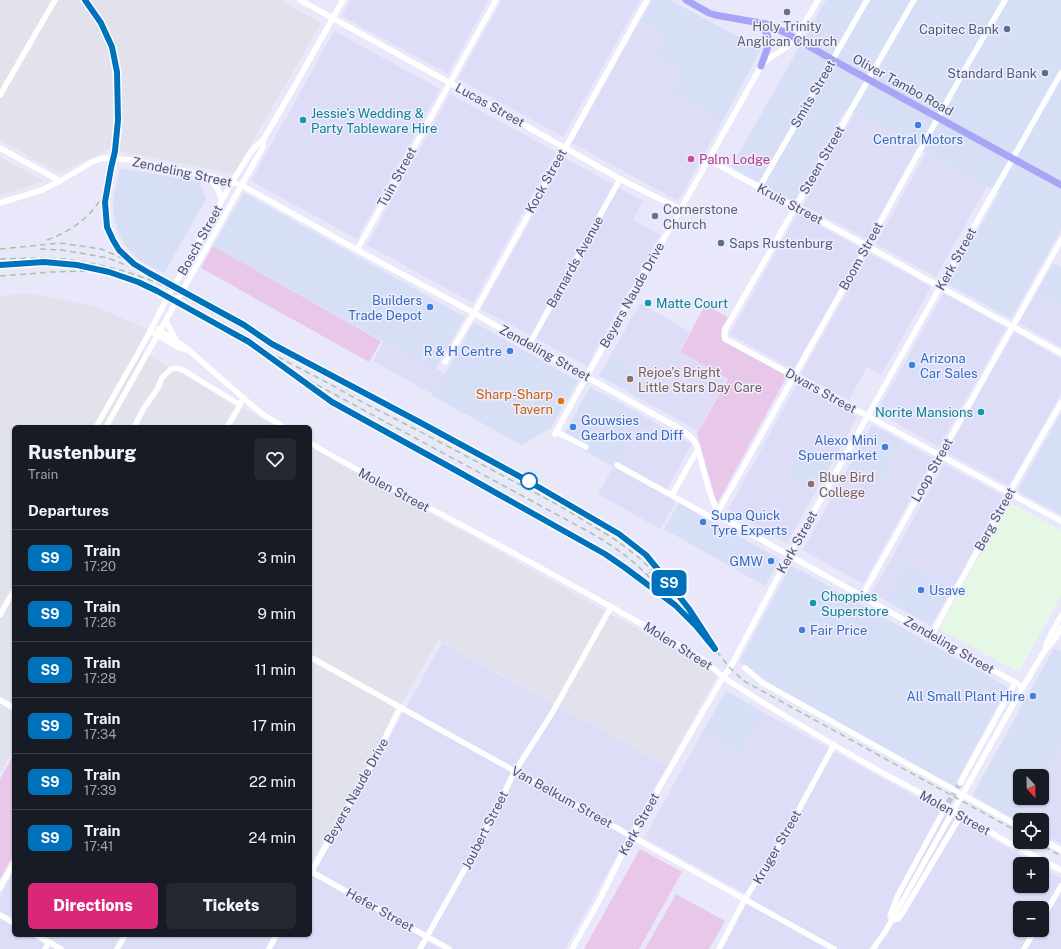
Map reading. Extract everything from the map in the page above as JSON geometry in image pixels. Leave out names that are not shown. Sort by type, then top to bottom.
[{"type":"main road","name":"Oliver Tambo Road","points":[[686,0],[715,15],[771,25],[1061,186]]},
{"type":"main road","points":[[760,23],[766,31],[769,41],[761,66]]},
{"type":"street","points":[[0,95],[55,0]]},
{"type":"street","name":"Lucas Street","points":[[300,0],[620,179],[680,210]]},
{"type":"street","name":"Bosch Street","points":[[97,425],[232,182],[251,152],[263,140],[290,96],[343,0]]},
{"type":"street","name":"Tuin Street","points":[[357,250],[496,0]]},
{"type":"street","name":"Kock Street","points":[[445,362],[474,313],[647,0]]},
{"type":"street","name":"Beyers Naude Drive","points":[[586,447],[556,433],[761,66],[766,60],[792,43],[818,0]]},
{"type":"street","name":"Smits Street","points":[[759,188],[867,0]]},
{"type":"street","name":"Steen Street","points":[[729,341],[725,336],[726,330],[914,0]]},
{"type":"street","name":"Boom Street","points":[[718,512],[1005,0]]},
{"type":"street","name":"Kerk Street","points":[[572,949],[601,897],[631,836],[723,677],[730,668],[789,556],[1061,73]]},
{"type":"street","name":"Bosch Street","points":[[107,425],[262,147],[263,140]]},
{"type":"street","points":[[0,148],[60,181]]},
{"type":"street","name":"Zendeling Street","points":[[0,203],[42,190],[84,166],[104,158],[122,158],[209,176],[241,185],[474,313],[688,434],[694,440],[698,449],[712,498],[718,512],[723,518],[1023,687]]},
{"type":"street","name":"Kruis Street","points":[[709,160],[1061,353]]},
{"type":"street","points":[[209,176],[218,190],[222,200]]},
{"type":"street","name":"Barnards Avenue","points":[[529,345],[620,179]]},
{"type":"street","name":"Loop Street","points":[[862,596],[1061,240]]},
{"type":"street","points":[[166,321],[177,341]]},
{"type":"street","points":[[152,328],[178,347],[188,351]]},
{"type":"street","points":[[159,333],[177,341],[262,414],[281,425]]},
{"type":"street","name":"Dwars Street","points":[[729,341],[1061,521]]},
{"type":"street","points":[[135,425],[144,408],[158,388],[162,378],[171,369],[177,368],[183,370],[240,404]]},
{"type":"street","points":[[228,425],[244,397]]},
{"type":"street","name":"Berg Street","points":[[931,636],[1009,493],[1061,403]]},
{"type":"street","name":"Molen Street","points":[[312,444],[336,459],[491,540],[690,651],[705,661],[723,677],[834,745],[1002,839],[1061,870]]},
{"type":"street","points":[[672,495],[698,449]]},
{"type":"street","points":[[618,465],[714,519],[718,512]]},
{"type":"street","points":[[0,615],[12,594]]},
{"type":"street","name":"Joubert Street","points":[[420,949],[472,856],[516,771],[551,715],[611,607]]},
{"type":"street","points":[[1045,650],[1047,642],[1061,616]]},
{"type":"street","points":[[874,949],[892,920],[1023,687],[1045,650],[1055,639],[1061,628]]},
{"type":"street","points":[[1052,632],[1055,639],[1061,642]]},
{"type":"street","name":"Van Belkum Street","points":[[312,658],[834,949]]},
{"type":"street","name":"Molen Street","points":[[745,668],[763,683],[1013,823]]},
{"type":"street","points":[[960,782],[1015,683]]},
{"type":"street","points":[[0,700],[12,707]]},
{"type":"street","name":"Beyers Naude Drive","points":[[312,869],[373,763],[400,707]]},
{"type":"street","name":"Kruger Street","points":[[719,949],[746,899],[780,844],[834,745]]},
{"type":"street","points":[[892,920],[890,915],[898,895],[944,810]]},
{"type":"street","points":[[892,920],[898,919],[903,912],[961,815]]},
{"type":"street","points":[[1049,844],[1061,850]]},
{"type":"street","points":[[0,888],[12,866]]},
{"type":"street","name":"Hefer Street","points":[[312,873],[449,949]]},
{"type":"street","points":[[1049,906],[1061,886]]},
{"type":"street","points":[[0,915],[12,922]]},
{"type":"street","points":[[40,937],[61,949]]},
{"type":"street","points":[[117,949],[124,937]]},
{"type":"street","points":[[269,949],[275,937]]},
{"type":"street","points":[[1024,949],[1031,937]]},
{"type":"street","points":[[45,949],[49,942]]},
{"type":"shaded area","points":[[0,0],[280,0],[321,23],[234,174],[108,149],[60,173],[0,140]]},
{"type":"shaded area","points":[[350,0],[488,0],[448,74],[342,16]]},
{"type":"shaded area","points":[[502,0],[640,0],[563,137],[458,79]]},
{"type":"shaded area","points":[[652,0],[670,0],[761,49],[722,122],[671,93],[682,71],[656,57],[667,37],[640,21]]},
{"type":"shaded area","points":[[826,0],[1061,0],[1061,230],[1011,319],[948,284],[999,193],[846,109],[794,202],[731,167]]},
{"type":"shaded area","points":[[640,21],[667,37],[683,72],[671,93],[722,122],[678,201],[572,143]]},
{"type":"shaded area","points":[[334,31],[440,89],[357,239],[251,181]]},
{"type":"shaded area","points":[[450,94],[556,152],[473,303],[367,245]]},
{"type":"shaded area","points":[[854,114],[917,148],[867,239],[803,205]]},
{"type":"shaded area","points":[[926,153],[987,186],[936,277],[876,244]]},
{"type":"shaded area","points":[[0,157],[43,181],[0,196]]},
{"type":"shaded area","points":[[565,158],[643,201],[633,220],[660,235],[587,366],[481,309]]},
{"type":"shaded area","points":[[120,168],[200,182],[206,199],[164,273],[140,261],[128,249],[119,235],[114,218],[113,200]]},
{"type":"shaded area","points":[[244,193],[465,317],[435,370],[213,246]]},
{"type":"shaded area","points":[[798,213],[862,249],[793,370],[730,334]]},
{"type":"shaded area","points":[[213,246],[381,341],[369,362],[201,268]]},
{"type":"shaded area","points":[[869,253],[931,287],[881,375],[867,367],[849,400],[801,374]]},
{"type":"shaded area","points":[[1053,263],[1061,267],[1061,307],[1036,293]]},
{"type":"shaded area","points":[[25,293],[91,305],[148,329],[137,349],[273,425],[12,425],[12,753],[0,774],[0,296]]},
{"type":"shaded area","points":[[944,293],[1006,328],[939,447],[877,412],[901,370],[934,388],[943,372],[910,353]]},
{"type":"shaded area","points":[[1036,293],[1061,307],[1061,347],[1019,323]]},
{"type":"shaded area","points":[[640,303],[690,332],[679,352],[727,379],[698,431],[630,393],[641,374],[610,357]]},
{"type":"shaded area","points":[[705,305],[728,317],[721,332],[723,341],[787,376],[717,504],[697,434],[728,379],[680,352]]},
{"type":"shaded area","points":[[474,322],[578,381],[551,428],[522,445],[432,396]]},
{"type":"shaded area","points":[[1014,332],[1061,359],[1061,394],[1009,486],[946,452]]},
{"type":"shaded area","points":[[385,339],[446,374],[434,395],[373,361]]},
{"type":"shaded area","points":[[910,353],[943,372],[934,388],[901,370]]},
{"type":"shaded area","points":[[610,356],[641,374],[630,393],[599,376]]},
{"type":"shaded area","points":[[797,384],[857,417],[832,463],[802,446],[785,477],[815,493],[787,543],[728,510]]},
{"type":"shaded area","points":[[590,387],[642,415],[614,467],[562,438]]},
{"type":"shaded area","points":[[1061,413],[1061,515],[1017,491]]},
{"type":"shaded area","points":[[642,415],[692,444],[665,493],[677,500],[660,529],[598,494]]},
{"type":"shaded area","points":[[872,425],[904,442],[880,484],[849,466]]},
{"type":"shaded area","points":[[904,442],[933,458],[863,584],[803,550],[849,466],[880,484]]},
{"type":"shaded area","points":[[802,446],[832,463],[815,493],[785,477]]},
{"type":"shaded area","points":[[312,447],[718,674],[667,766],[438,640],[312,862]]},
{"type":"shaded area","points":[[944,464],[1003,496],[952,589],[906,563],[885,600],[872,593]]},
{"type":"shaded area","points":[[1009,502],[1061,530],[1061,596],[1019,672],[939,629]]},
{"type":"shaded area","points":[[679,503],[780,559],[765,586],[664,529]]},
{"type":"shaded area","points":[[906,563],[952,589],[931,626],[885,600]]},
{"type":"shaded area","points":[[791,565],[1008,687],[954,786],[764,682],[739,662]]},
{"type":"shaded area","points":[[442,643],[667,766],[565,949],[0,949],[0,896],[12,875],[12,937],[312,937],[312,877]]},
{"type":"shaded area","points":[[1054,648],[1061,652],[1061,750],[1049,772],[1049,769],[1013,769],[1013,805],[1031,805],[1027,813],[1013,813],[1013,818],[972,796]]},
{"type":"shaded area","points":[[726,691],[765,713],[741,755],[702,733]]},
{"type":"shaded area","points":[[765,713],[1024,857],[1013,857],[1013,893],[1049,893],[1049,871],[1061,878],[1061,949],[718,949],[748,895],[644,838],[702,733],[741,755]]},
{"type":"shaded area","points":[[1061,751],[1061,844],[1049,838],[1049,813],[1027,813],[1031,805],[1049,805],[1049,772]]},
{"type":"shaded area","points":[[12,758],[12,858],[0,879],[0,779]]},
{"type":"shaded area","points":[[640,849],[682,872],[639,949],[584,949]]},
{"type":"shaded area","points":[[676,894],[725,921],[709,949],[645,949]]},
{"type":"tunnel","points":[[944,810],[960,783]]},
{"type":"railway","points":[[88,0],[110,44],[117,73],[118,134],[108,187],[106,216],[109,230],[115,244],[127,258]]},
{"type":"railway","points":[[47,240],[64,233],[80,222],[94,209],[104,193]]},
{"type":"railway","points":[[0,249],[60,243],[101,249],[120,257],[162,280]]},
{"type":"railway","points":[[40,249],[62,250],[108,258],[128,266]]},
{"type":"railway","points":[[0,259],[65,259],[96,264],[124,271],[156,282],[564,501],[619,534],[646,555],[689,609],[715,649],[730,668],[744,681],[1013,829]]},
{"type":"railway","points":[[0,276],[90,271],[110,274],[138,282],[157,291],[249,342],[332,402],[605,555],[624,567],[675,605],[696,626]]},
{"type":"railway","points":[[278,357],[560,506],[616,540],[642,560],[655,574]]},
{"type":"railway","points":[[308,380],[591,533],[623,554],[651,579]]},
{"type":"railway","points":[[649,572],[671,598]]},
{"type":"railway","points":[[1048,849],[1061,856]]},
{"type":"train","name":"S9","points":[[0,265],[44,262],[77,265],[109,272],[138,282],[157,291],[249,342],[332,402],[605,554],[675,605],[697,627],[715,649],[689,609],[646,555],[619,534],[528,481],[272,344],[244,325],[134,264],[119,250],[107,227],[105,213],[107,187],[117,139],[117,72],[112,47],[101,23],[85,0]]},
{"type":"place","name":"Holy Trinity Anglican Church","points":[[787,12]]},
{"type":"place","name":"Capitec Bank","points":[[1007,29]]},
{"type":"place","name":"Standard Bank","points":[[1045,73]]},
{"type":"place","name":"Jessie's Wedding & Party Tableware Hire","points":[[303,120]]},
{"type":"place","name":"Central Motors","points":[[918,125]]},
{"type":"place","name":"Palm Lodge","points":[[691,159]]},
{"type":"place","name":"Cornerstone Church","points":[[655,216]]},
{"type":"place","name":"Saps Rustenburg","points":[[721,243]]},
{"type":"place","name":"Matte Court","points":[[648,303]]},
{"type":"place","name":"Builders Trade Depot","points":[[430,307]]},
{"type":"place","name":"R & H Centre","points":[[510,351]]},
{"type":"place","name":"Arizona Car Sales","points":[[912,365]]},
{"type":"place","name":"Rejoe's Bright Little Stars Day Care","points":[[630,379]]},
{"type":"place","name":"Sharp-Sharp Tavern","points":[[561,401]]},
{"type":"place","name":"Norite Mansions","points":[[981,412]]},
{"type":"place","name":"Gouwsies Gearbox and Diff","points":[[573,427]]},
{"type":"place","name":"Alexo Mini Spuermarket","points":[[885,447]]},
{"type":"place","name":"Blue Bird College","points":[[811,484]]},
{"type":"place","name":"Supa Quick Tyre Experts","points":[[703,522]]},
{"type":"place","name":"GMW","points":[[771,561]]},
{"type":"place","name":"Usave","points":[[921,590]]},
{"type":"place","name":"Choppies Superstore","points":[[813,603]]},
{"type":"place","name":"Fair Price","points":[[802,630]]},
{"type":"place","name":"All Small Plant Hire","points":[[1033,696]]}]
